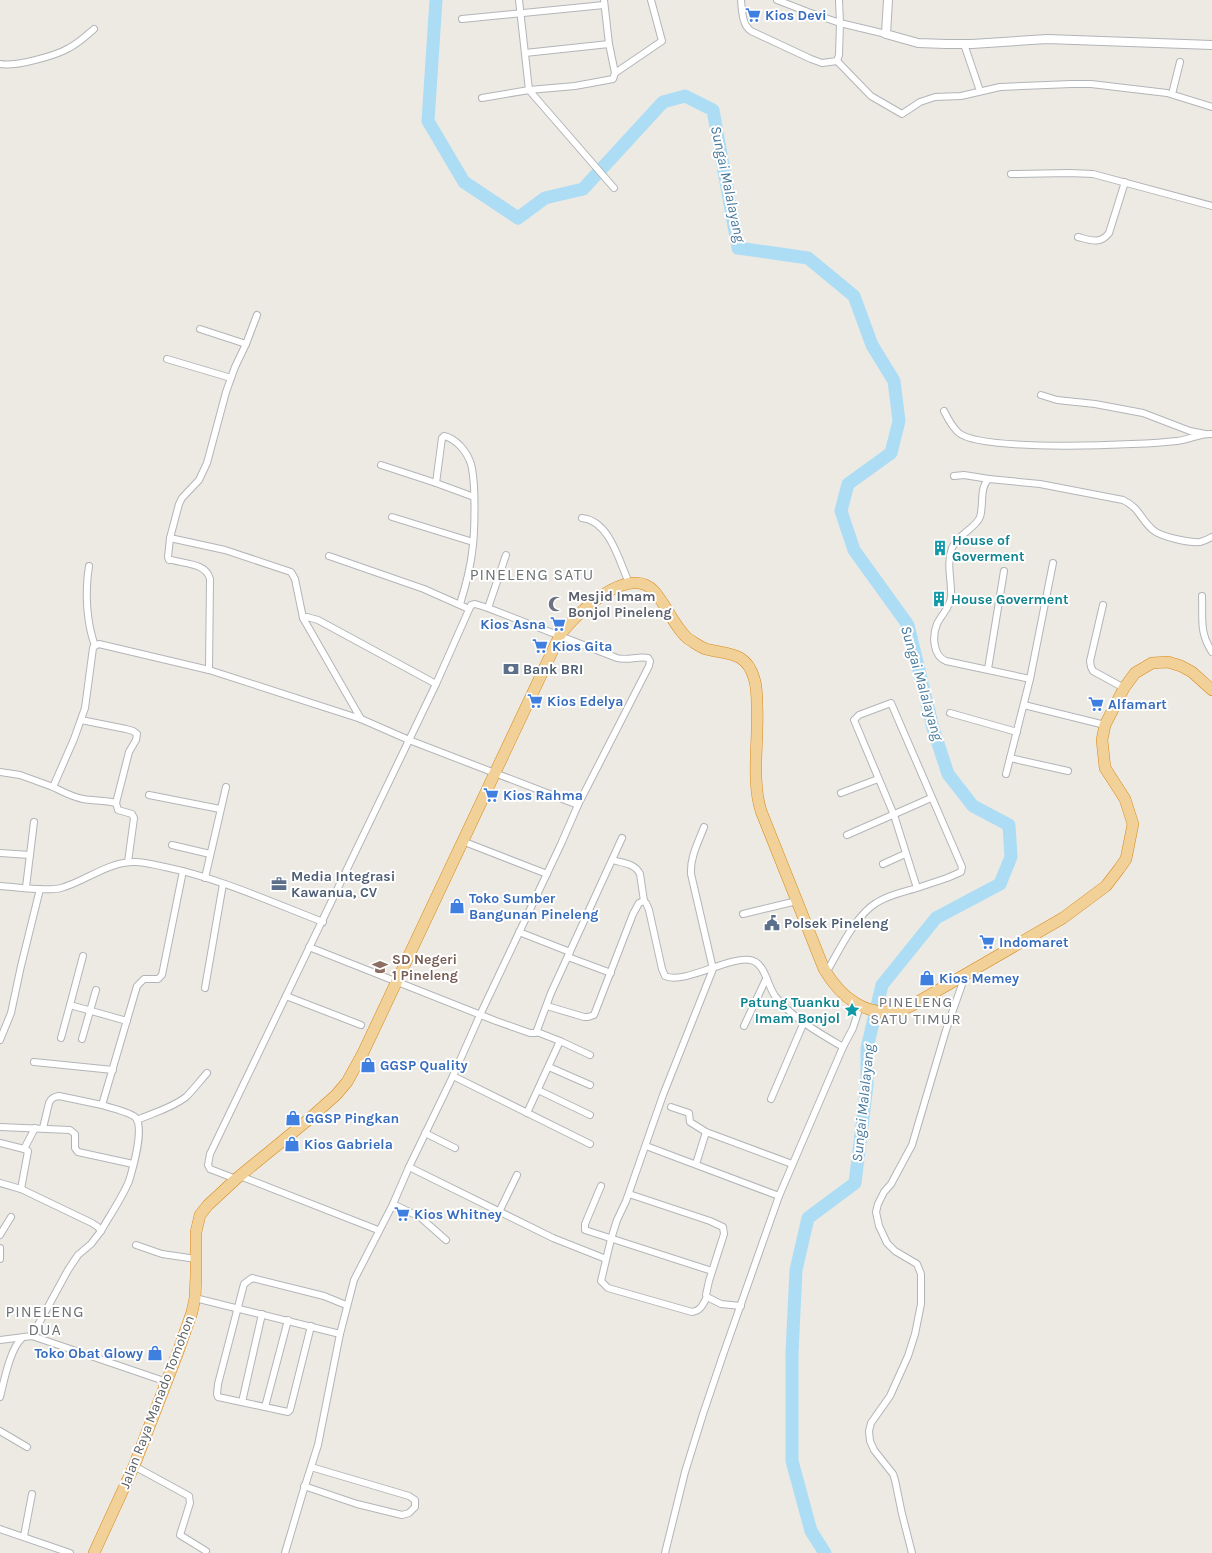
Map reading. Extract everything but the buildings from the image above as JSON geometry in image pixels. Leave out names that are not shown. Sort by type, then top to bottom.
[{"type":"highway","name":"Jalan Raya Manado Tomohon","points":[[94,1553],[134,1466],[190,1318],[195,1298],[196,1232],[200,1216],[208,1205],[238,1177],[320,1110],[347,1082],[365,1048],[560,635],[584,608],[629,583]]},
{"type":"highway","points":[[629,583],[643,584],[654,591],[688,639],[704,648],[737,655],[750,669],[755,681],[757,697],[758,728],[756,769],[758,798],[761,811],[826,973],[848,999],[864,1008],[884,1012],[902,1010],[916,1003],[1063,918],[1087,902],[1106,886],[1126,859],[1134,824],[1125,799],[1105,768],[1102,740],[1104,725],[1124,688],[1139,670],[1152,663],[1162,662],[1176,664],[1186,669],[1212,690]]},
{"type":"street","points":[[519,0],[529,90],[614,188]]},
{"type":"street","points":[[614,73],[662,41],[651,0]]},
{"type":"street","points":[[741,0],[745,23],[750,31],[822,63],[837,61]]},
{"type":"street","points":[[777,0],[840,23],[918,43],[964,44],[1047,39],[1212,46]]},
{"type":"street","points":[[837,61],[839,55],[839,0]]},
{"type":"street","points":[[886,34],[888,0]]},
{"type":"street","points":[[462,19],[604,2],[614,73],[612,79],[574,86],[529,90],[482,98]]},
{"type":"street","points":[[0,64],[13,65],[62,52],[80,41],[94,29]]},
{"type":"street","points":[[526,53],[609,44]]},
{"type":"street","points":[[964,44],[980,91]]},
{"type":"street","points":[[837,61],[871,96],[900,113],[903,113],[920,102],[935,97],[961,96],[1000,87],[1080,84],[1172,94],[1212,108]]},
{"type":"street","points":[[1172,94],[1180,62]]},
{"type":"street","points":[[1011,174],[1079,173],[1103,176],[1212,206]]},
{"type":"street","points":[[1078,237],[1099,241],[1104,239],[1109,234],[1125,182]]},
{"type":"street","points":[[209,670],[210,577],[207,570],[169,560],[170,538],[180,501],[199,480],[207,463],[231,378],[257,315]]},
{"type":"street","points":[[200,328],[246,344]]},
{"type":"street","points":[[167,359],[231,378]]},
{"type":"street","points":[[1041,395],[1057,400],[1095,404],[1143,413],[1183,428],[1205,434],[1212,434]]},
{"type":"street","points":[[944,411],[959,434],[970,438],[1011,444],[1036,446],[1101,445],[1177,441],[1205,434]]},
{"type":"street","points":[[436,483],[442,438],[444,436],[457,442],[469,461],[472,474],[474,497],[473,542],[460,604]]},
{"type":"street","points":[[381,465],[474,497]]},
{"type":"street","points":[[954,476],[964,475],[1040,484],[1123,500],[1132,504],[1137,509],[1154,532],[1172,538],[1199,542],[1212,537]]},
{"type":"street","points":[[989,479],[984,486],[983,503],[978,522],[966,531],[952,549],[950,562],[950,601],[936,625],[935,651],[940,659],[1030,679]]},
{"type":"street","points":[[392,517],[473,542]]},
{"type":"street","points":[[582,518],[594,521],[607,536],[629,583]]},
{"type":"street","points":[[170,538],[225,550],[291,572],[295,579],[302,618],[361,719]]},
{"type":"street","points":[[488,608],[506,555]]},
{"type":"street","points":[[329,556],[406,582],[470,609]]},
{"type":"street","points":[[1006,774],[1030,679],[1053,563]]},
{"type":"street","points":[[53,787],[86,705],[93,648],[95,646],[91,635],[88,608],[87,581],[89,566]]},
{"type":"street","points":[[988,669],[1004,572]]},
{"type":"street","points":[[1202,596],[1202,628],[1204,638],[1212,652]]},
{"type":"street","points":[[285,1553],[304,1486],[318,1445],[346,1305],[357,1273],[378,1230],[393,1204],[409,1166],[453,1076],[578,805],[630,705],[650,662],[648,658],[644,657],[621,659],[475,604],[471,605],[436,684],[208,1158],[208,1165],[210,1169],[238,1177],[378,1230]]},
{"type":"street","points":[[1103,605],[1090,661],[1090,667],[1093,671],[1124,688]]},
{"type":"street","points":[[302,618],[307,617],[318,620],[436,684]]},
{"type":"street","points":[[95,646],[99,644],[209,670],[361,719],[494,774],[578,805]]},
{"type":"street","points":[[826,973],[855,925],[870,908],[883,900],[947,878],[961,872],[962,868],[891,703],[859,715],[854,720],[894,815],[905,854],[917,888]]},
{"type":"street","points":[[1024,705],[1104,725]]},
{"type":"street","points":[[950,713],[1017,732]]},
{"type":"street","points":[[81,720],[126,729],[137,734],[136,740],[129,752],[116,804],[118,810],[132,814],[134,818],[128,862]]},
{"type":"street","points":[[1010,758],[1068,771]]},
{"type":"street","points":[[0,772],[20,775],[82,799],[101,800],[116,804]]},
{"type":"street","points":[[841,793],[878,779]]},
{"type":"street","points":[[205,878],[226,787]]},
{"type":"street","points":[[149,795],[220,809]]},
{"type":"street","points":[[847,835],[931,798]]},
{"type":"street","points":[[26,888],[34,822]]},
{"type":"street","points":[[629,1194],[710,1221],[723,1227],[724,1234],[706,1291],[707,1297],[701,1308],[697,1311],[692,1312],[608,1288],[601,1281],[617,1220],[629,1194],[664,1095],[713,969],[691,874],[691,865],[694,852],[704,827]]},
{"type":"street","points":[[537,1032],[569,954],[622,838]]},
{"type":"street","points":[[462,841],[547,874]]},
{"type":"street","points":[[172,845],[210,854]]},
{"type":"street","points":[[0,853],[30,855]]},
{"type":"street","points":[[883,864],[905,854]]},
{"type":"street","points":[[612,860],[633,866],[640,874],[644,901],[650,910],[662,969],[665,976],[673,978],[713,969],[738,961],[751,960],[761,966],[773,993],[780,1001],[804,1022],[843,1047]]},
{"type":"street","points":[[0,886],[53,890],[62,888],[101,870],[128,862],[142,862],[182,871],[223,884],[322,922]]},
{"type":"street","points":[[102,1105],[138,983],[144,979],[158,979],[162,975],[182,871]]},
{"type":"street","points":[[205,988],[223,884]]},
{"type":"street","points":[[0,1040],[11,1013],[40,889]]},
{"type":"street","points":[[547,1006],[584,1017],[591,1017],[594,1015],[637,906],[641,901],[644,901]]},
{"type":"street","points":[[743,914],[797,901]]},
{"type":"street","points":[[519,932],[611,972]]},
{"type":"street","points":[[309,947],[480,1015],[530,1033],[534,1034],[537,1032],[560,1041],[590,1056]]},
{"type":"street","points":[[61,1038],[83,956]]},
{"type":"street","points":[[912,1553],[893,1474],[874,1450],[870,1441],[869,1431],[871,1423],[890,1396],[908,1356],[915,1334],[921,1304],[921,1274],[917,1264],[895,1251],[887,1243],[879,1226],[876,1212],[884,1192],[891,1184],[912,1145],[946,1030],[966,974]]},
{"type":"street","points":[[744,1026],[766,978]]},
{"type":"street","points":[[82,1038],[96,990]]},
{"type":"street","points":[[286,996],[361,1025]]},
{"type":"street","points":[[70,1006],[127,1021]]},
{"type":"street","points":[[665,1553],[685,1472],[703,1414],[779,1196],[843,1047],[864,1008]]},
{"type":"street","points":[[771,1099],[804,1022]]},
{"type":"street","points":[[527,1113],[560,1041]]},
{"type":"street","points":[[34,1062],[113,1070]]},
{"type":"street","points":[[549,1067],[590,1085]]},
{"type":"street","points":[[137,1120],[172,1106],[181,1100],[206,1073]]},
{"type":"street","points":[[453,1076],[590,1144]]},
{"type":"street","points":[[538,1090],[590,1115]]},
{"type":"street","points":[[32,1336],[68,1270],[78,1255],[91,1244],[100,1231],[129,1181],[139,1134],[137,1120],[132,1115],[102,1105],[59,1096],[50,1100],[43,1128]]},
{"type":"street","points":[[671,1107],[689,1113],[690,1122],[706,1132],[792,1164]]},
{"type":"street","points":[[0,1127],[68,1129],[76,1136],[75,1148],[78,1152],[133,1164]]},
{"type":"street","points":[[24,1149],[34,1128]]},
{"type":"street","points":[[696,1164],[706,1132]]},
{"type":"street","points":[[425,1133],[455,1148]]},
{"type":"street","points":[[0,1143],[28,1151],[21,1189]]},
{"type":"street","points":[[646,1146],[779,1196]]},
{"type":"street","points":[[409,1166],[553,1238],[606,1259]]},
{"type":"street","points":[[499,1212],[517,1175]]},
{"type":"street","points":[[0,1183],[21,1189],[92,1223],[98,1227],[100,1231]]},
{"type":"street","points":[[601,1186],[584,1228],[585,1230],[712,1271]]},
{"type":"street","points":[[393,1204],[420,1217],[446,1240]]},
{"type":"street","points":[[0,1234],[11,1217]]},
{"type":"street","points":[[136,1246],[162,1254],[196,1259]]},
{"type":"street","points":[[0,1248],[0,1259]]},
{"type":"street","points":[[312,1326],[290,1410],[288,1412],[218,1397],[218,1384],[244,1284],[252,1278],[324,1296],[346,1305]]},
{"type":"street","points":[[707,1297],[721,1304],[741,1306]]},
{"type":"street","points":[[195,1298],[340,1334]]},
{"type":"street","points":[[242,1402],[262,1314]]},
{"type":"street","points":[[265,1407],[288,1320]]},
{"type":"street","points":[[0,1340],[32,1336],[167,1382]]},
{"type":"street","points":[[0,1397],[14,1350],[22,1338]]},
{"type":"street","points":[[0,1431],[27,1447]]},
{"type":"street","points":[[134,1466],[189,1496],[190,1503],[180,1535],[206,1551]]},
{"type":"street","points":[[304,1486],[357,1504],[402,1515],[409,1513],[415,1507],[415,1500],[409,1496],[311,1467]]},
{"type":"street","points":[[24,1536],[32,1494]]},
{"type":"street","points":[[0,1529],[24,1536],[58,1551],[70,1553]]},
{"type":"waterway","name":"Sungai Malalayang","points":[[436,0],[428,121],[464,182],[518,218],[545,198],[583,189],[663,102],[685,96],[713,110],[738,248],[808,258],[854,296],[872,345],[894,381],[899,421],[891,453],[848,484],[841,511],[854,550],[908,625],[933,728],[948,774],[973,806],[1009,825],[1011,857],[1000,884],[936,918],[882,985],[867,1048],[867,1085],[855,1183],[808,1218],[796,1270],[792,1353],[792,1461],[811,1531],[825,1553]]},
{"type":"place","name":"Kios Devi","points":[[753,15]]},
{"type":"place","name":"House of Goverment","points":[[940,548]]},
{"type":"place","name":"House Goverment","points":[[939,599]]},
{"type":"place","name":"Mesjid Imam Bonjol Pineleng","points":[[556,604]]},
{"type":"place","name":"Kios Asna","points":[[558,624]]},
{"type":"place","name":"Kios Gita","points":[[540,646]]},
{"type":"place","name":"Bank BRI","points":[[511,669]]},
{"type":"place","name":"Kios Edelya","points":[[535,701]]},
{"type":"place","name":"Alfamart","points":[[1096,704]]},
{"type":"place","name":"Kios Rahma","points":[[491,795]]},
{"type":"place","name":"Media Integrasi Kawanua, CV","points":[[279,884]]},
{"type":"place","name":"Toko Sumber Bangunan Pineleng","points":[[457,906]]},
{"type":"place","name":"Polsek Pineleng","points":[[772,923]]},
{"type":"place","name":"Indomaret","points":[[987,942]]},
{"type":"place","name":"SD Negeri 1 Pineleng","points":[[380,967]]},
{"type":"place","name":"Kios Memey","points":[[927,978]]},
{"type":"place","name":"Patung Tuanku Imam Bonjol","points":[[852,1010]]},
{"type":"place","name":"GGSP Quality","points":[[368,1065]]},
{"type":"place","name":"GGSP Pingkan","points":[[293,1118]]},
{"type":"place","name":"Kios Gabriela","points":[[292,1144]]},
{"type":"place","name":"Kios Whitney","points":[[402,1214]]},
{"type":"place","name":"Toko Obat Glowy","points":[[155,1353]]},
{"type":"district","name":"PINELENG SATU","points":[[532,574]]},
{"type":"district","name":"PINELENG SATU TIMUR","points":[[916,1010]]},
{"type":"district","name":"PINELENG DUA","points":[[45,1320]]}]
